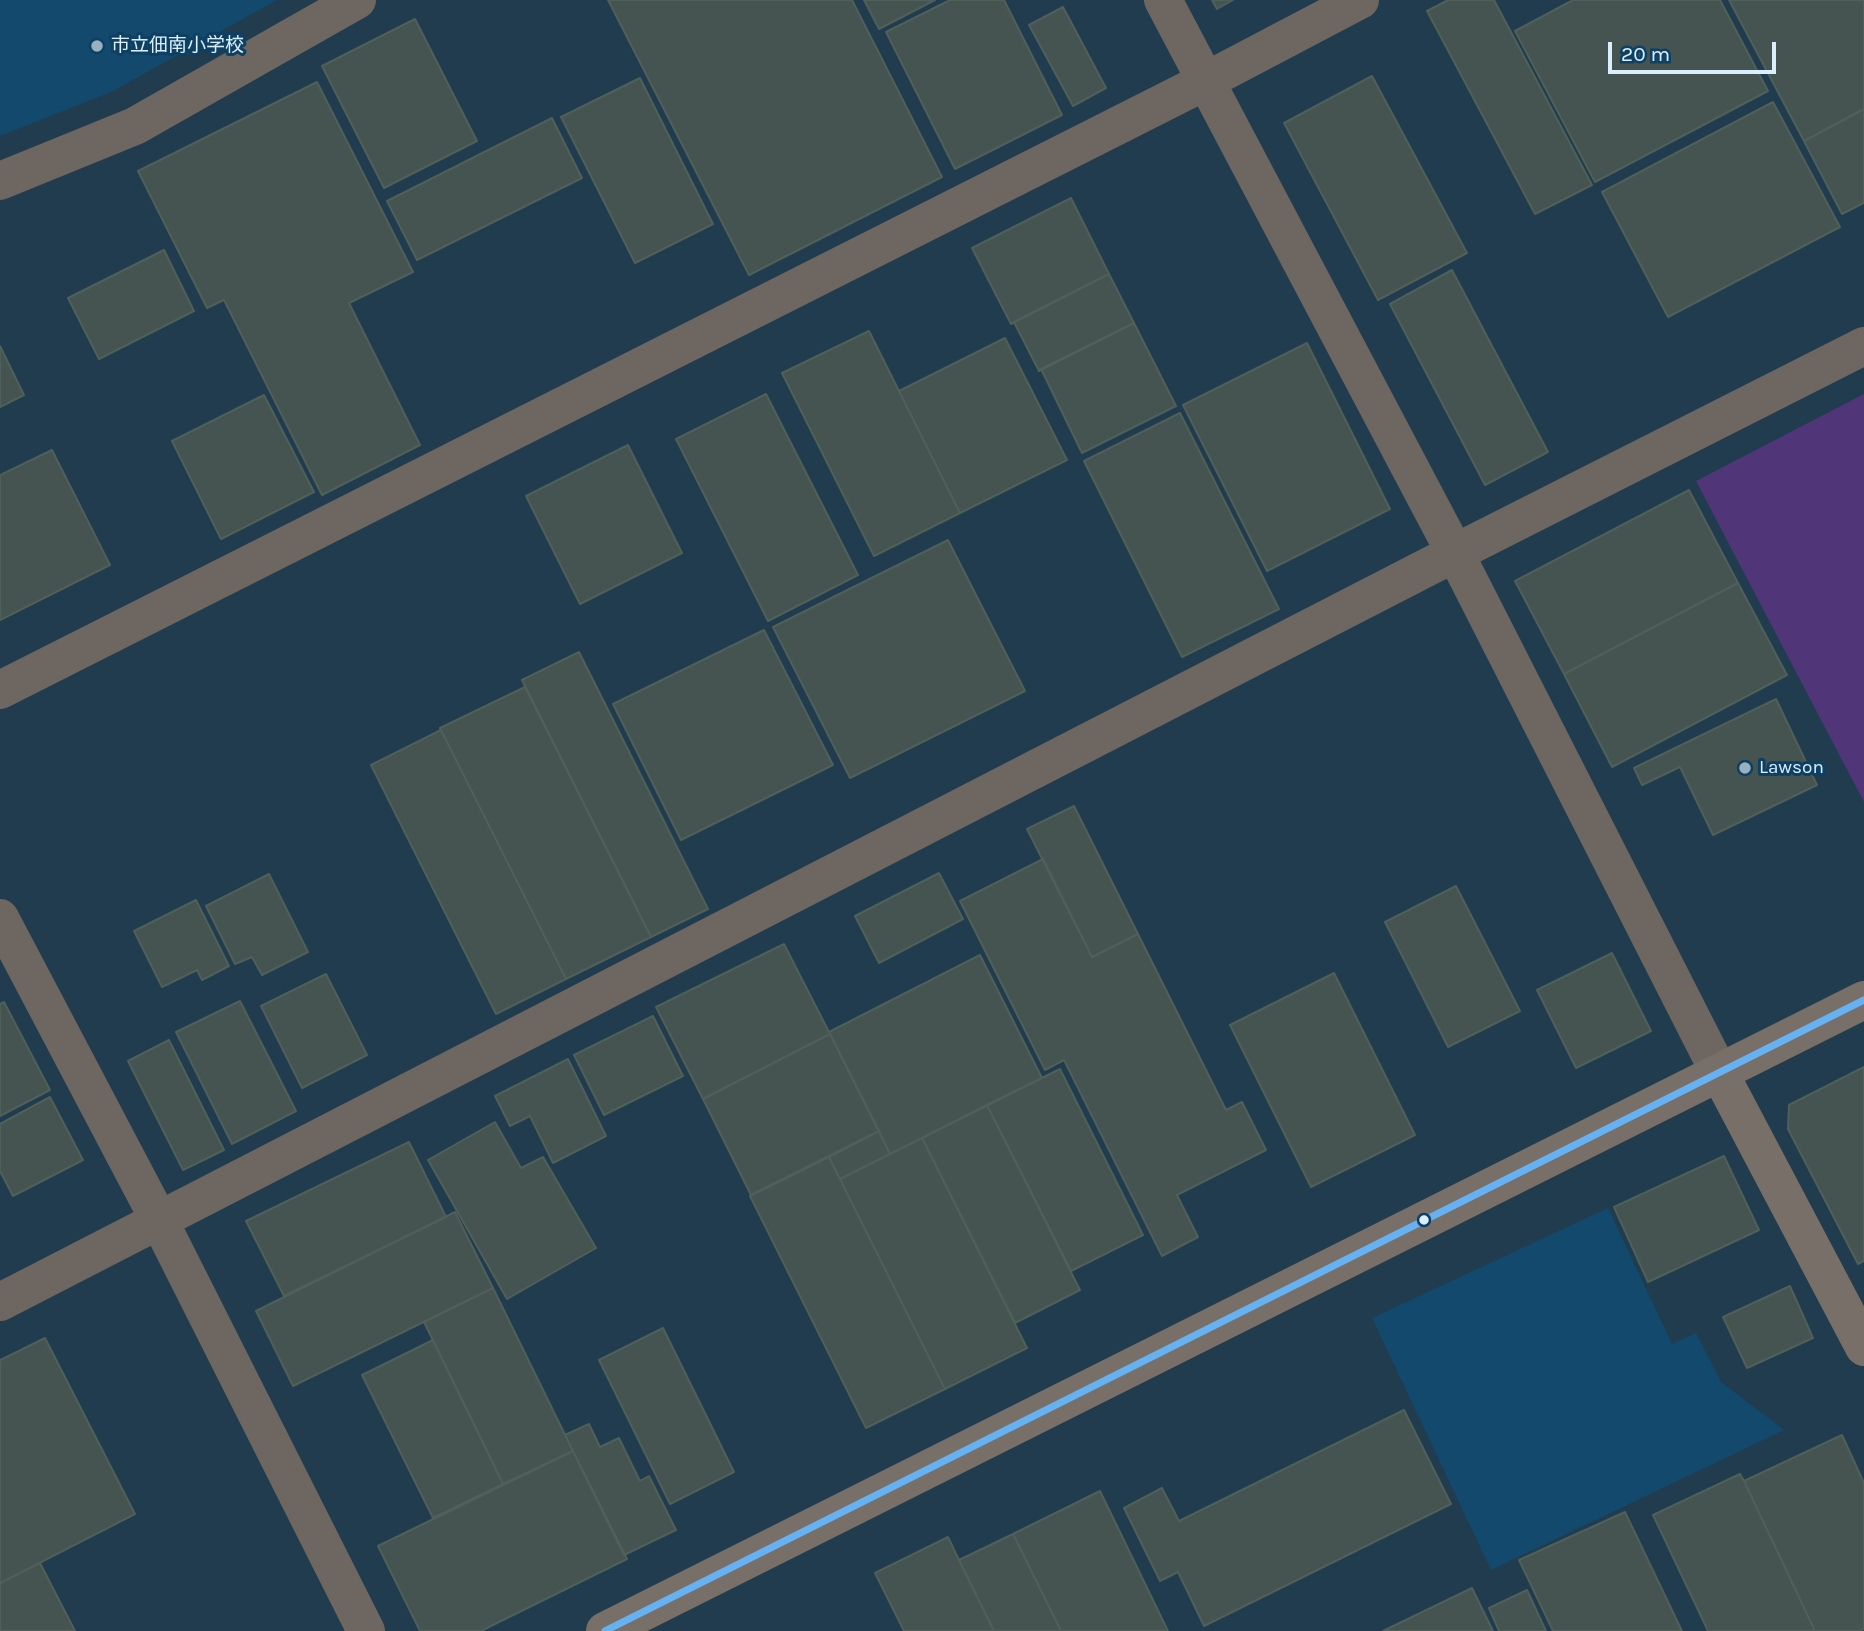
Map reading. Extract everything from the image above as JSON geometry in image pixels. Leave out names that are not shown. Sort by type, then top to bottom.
[{"type":"street","points":[[0,181],[135,126],[357,0]]},
{"type":"street","points":[[1163,0],[1455,553],[1720,1074],[1864,1347]]},
{"type":"street","points":[[0,690],[1204,82],[1360,0]]},
{"type":"street","points":[[0,1302],[1455,553],[1864,346]]},
{"type":"street","points":[[0,918],[159,1220],[366,1631]]},
{"type":"street","points":[[605,1631],[1864,1000]]},
{"type":"shaded area","name":"市立佃南小学校","points":[[0,0],[277,0],[111,92],[0,136]]},
{"type":"shaded area","points":[[1864,394],[1864,802],[1696,481]]},
{"type":"shaded area","points":[[1608,1208],[1672,1344],[1696,1333],[1721,1382],[1784,1430],[1491,1570],[1372,1318]]},
{"type":"building","points":[[608,0],[852,0],[942,177],[749,275]]},
{"type":"building","points":[[864,0],[935,0],[879,29]]},
{"type":"building","points":[[950,0],[1004,0],[1062,115],[955,169],[886,32]]},
{"type":"building","points":[[1212,0],[1233,0],[1217,9]]},
{"type":"building","points":[[1448,0],[1494,0],[1592,185],[1535,214],[1427,11]]},
{"type":"building","points":[[1573,0],[1720,0],[1768,91],[1595,182],[1515,31]]},
{"type":"building","points":[[1729,0],[1864,0],[1864,109],[1804,141]]},
{"type":"building","points":[[1063,7],[1106,88],[1073,106],[1029,25]]},
{"type":"building","points":[[415,19],[477,141],[384,188],[322,66]]},
{"type":"building","points":[[1372,76],[1467,253],[1378,300],[1284,123]]},
{"type":"building","points":[[640,78],[713,224],[635,263],[561,117]]},
{"type":"building","points":[[317,82],[413,272],[349,303],[420,445],[322,495],[224,300],[207,308],[138,171]]},
{"type":"building","points":[[1773,102],[1840,227],[1668,317],[1602,192]]},
{"type":"building","points":[[1864,109],[1864,203],[1842,214],[1804,141]]},
{"type":"building","points":[[552,118],[582,178],[417,260],[387,201]]},
{"type":"building","points":[[1071,198],[1109,274],[1011,324],[972,248]]},
{"type":"building","points":[[164,250],[194,311],[99,359],[68,298]]},
{"type":"building","points":[[1452,270],[1548,452],[1485,485],[1390,304]]},
{"type":"building","points":[[1109,274],[1134,323],[1039,371],[1014,322]]},
{"type":"building","points":[[1134,323],[1176,406],[1082,453],[1041,369]]},
{"type":"building","points":[[869,331],[960,513],[874,556],[782,373]]},
{"type":"building","points":[[1005,338],[1067,460],[960,513],[899,391]]},
{"type":"building","points":[[1307,343],[1390,509],[1267,571],[1183,405]]},
{"type":"building","points":[[0,346],[24,395],[0,407]]},
{"type":"building","points":[[766,394],[858,575],[768,621],[676,439]]},
{"type":"building","points":[[264,395],[314,492],[221,539],[172,441]]},
{"type":"building","points":[[1180,413],[1279,609],[1182,657],[1084,461]]},
{"type":"building","points":[[628,445],[682,553],[580,604],[526,496]]},
{"type":"building","points":[[52,450],[110,565],[0,620],[0,475]]},
{"type":"building","points":[[1689,490],[1738,583],[1564,674],[1515,581]]},
{"type":"building","points":[[948,540],[1025,691],[850,778],[773,627]]},
{"type":"building","points":[[1738,583],[1787,675],[1612,767],[1564,674]]},
{"type":"building","points":[[764,630],[833,765],[681,840],[613,704]]},
{"type":"building","points":[[579,652],[708,909],[651,937],[522,680]]},
{"type":"building","points":[[525,687],[651,937],[566,979],[440,728]]},
{"type":"building","name":"Lawson","points":[[1776,699],[1817,785],[1713,835],[1680,767],[1642,785],[1634,768]]},
{"type":"building","points":[[441,730],[566,979],[496,1014],[371,765]]},
{"type":"building","points":[[1074,806],[1138,934],[1092,957],[1027,829]]},
{"type":"building","points":[[1043,859],[1092,957],[1138,934],[1226,1110],[1242,1102],[1266,1150],[1177,1195],[1198,1237],[1162,1256],[1064,1060],[1045,1070],[960,901]]},
{"type":"building","points":[[939,873],[963,919],[879,963],[855,916]]},
{"type":"building","points":[[269,874],[308,952],[262,975],[252,957],[235,964],[206,906]]},
{"type":"building","points":[[1456,886],[1520,1011],[1448,1047],[1385,922]]},
{"type":"building","points":[[196,900],[229,966],[202,980],[197,970],[162,987],[134,931]]},
{"type":"building","points":[[784,944],[830,1034],[703,1099],[656,1007]]},
{"type":"building","points":[[1612,953],[1651,1031],[1576,1068],[1537,990]]},
{"type":"building","points":[[980,955],[1042,1078],[890,1154],[829,1032]]},
{"type":"building","points":[[1334,973],[1415,1135],[1311,1187],[1230,1025]]},
{"type":"building","points":[[326,974],[367,1055],[302,1088],[261,1006]]},
{"type":"building","points":[[240,1001],[296,1111],[232,1144],[176,1032]]},
{"type":"building","points":[[4,1002],[50,1090],[0,1116],[0,1004]]},
{"type":"building","points":[[653,1016],[683,1076],[604,1115],[574,1055]]},
{"type":"building","points":[[830,1034],[879,1131],[751,1195],[703,1099]]},
{"type":"building","points":[[169,1040],[224,1150],[183,1170],[128,1061]]},
{"type":"building","points":[[568,1059],[606,1136],[553,1163],[530,1116],[510,1126],[495,1096]]},
{"type":"building","points":[[1864,1067],[1864,1261],[1858,1264],[1788,1129],[1789,1105]]},
{"type":"building","points":[[1060,1069],[1143,1235],[1071,1271],[987,1105]]},
{"type":"building","points":[[50,1097],[83,1160],[13,1196],[0,1171],[0,1124]]},
{"type":"building","points":[[987,1105],[1080,1290],[1015,1323],[922,1138]]},
{"type":"building","points":[[495,1122],[521,1168],[543,1157],[596,1248],[507,1299],[428,1160]]},
{"type":"building","points":[[879,1131],[890,1154],[840,1179],[829,1157]]},
{"type":"building","points":[[922,1138],[1027,1348],[945,1389],[840,1179]]},
{"type":"building","points":[[409,1142],[446,1217],[284,1296],[246,1221]]},
{"type":"building","points":[[1724,1156],[1759,1230],[1648,1282],[1614,1207]]},
{"type":"building","points":[[829,1157],[945,1389],[866,1428],[750,1196]]},
{"type":"building","points":[[455,1212],[493,1288],[293,1386],[256,1311]]},
{"type":"building","points":[[1790,1286],[1813,1338],[1747,1368],[1723,1317]]},
{"type":"building","points":[[493,1288],[573,1451],[503,1484],[424,1322]]},
{"type":"building","points":[[663,1328],[734,1472],[670,1504],[599,1360]]},
{"type":"building","points":[[45,1338],[135,1514],[0,1583],[0,1360]]},
{"type":"building","points":[[433,1340],[503,1484],[433,1518],[362,1375]]},
{"type":"building","points":[[1404,1410],[1451,1504],[1204,1626],[1178,1572],[1160,1581],[1124,1508],[1162,1488],[1179,1521]]},
{"type":"building","points":[[589,1424],[600,1447],[619,1438],[640,1481],[649,1476],[676,1530],[624,1555],[565,1435]]},
{"type":"building","points":[[1842,1435],[1864,1483],[1864,1629],[1815,1631],[1744,1481]]},
{"type":"building","points":[[573,1451],[627,1559],[481,1631],[420,1631],[378,1546]]},
{"type":"building","points":[[1740,1474],[1815,1631],[1708,1631],[1653,1515]]},
{"type":"building","points":[[1100,1491],[1168,1631],[1061,1631],[1013,1534]]},
{"type":"building","points":[[1625,1512],[1682,1631],[1553,1631],[1519,1560]]},
{"type":"building","points":[[1013,1534],[1061,1631],[994,1631],[959,1560]]},
{"type":"building","points":[[948,1537],[994,1631],[904,1631],[875,1573]]},
{"type":"building","points":[[40,1563],[75,1631],[0,1631],[0,1583]]},
{"type":"building","points":[[1472,1588],[1493,1631],[1383,1631]]},
{"type":"building","points":[[1527,1590],[1546,1631],[1499,1631],[1489,1608]]},
{"type":"transit line","points":[[605,1631],[1864,1000]]},
{"type":"place","name":"市立佃南小学校","points":[[97,46]]},
{"type":"place","name":"Lawson","points":[[1745,768]]}]
